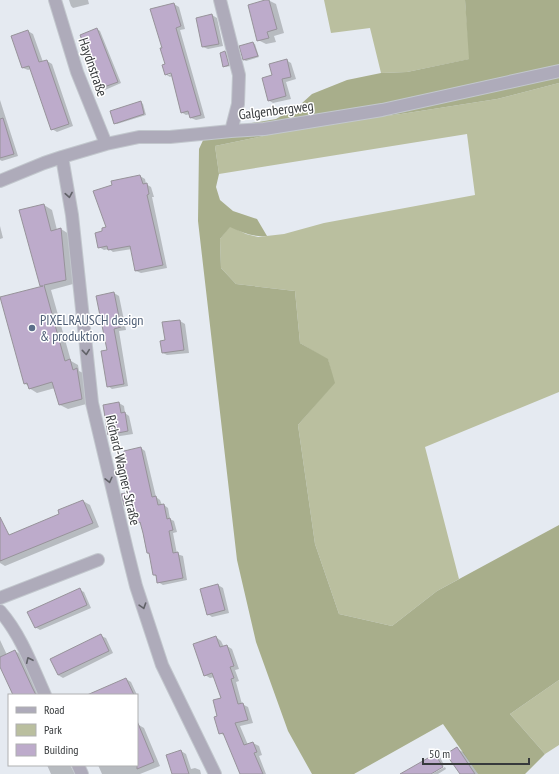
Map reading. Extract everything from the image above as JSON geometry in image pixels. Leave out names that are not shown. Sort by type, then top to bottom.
[{"type":"street","name":"Haydnstraße","points":[[55,0],[77,72],[106,144]]},
{"type":"street","points":[[220,0],[239,75],[238,104],[231,131]]},
{"type":"street","name":"Galgenbergweg","points":[[0,181],[62,157],[106,144],[139,137],[170,137],[264,129],[382,110],[559,71]]},
{"type":"street","name":"Richard-Wagner-Straße","points":[[62,157],[72,215],[92,403],[117,513],[136,586],[162,665],[215,774]]},
{"type":"street","points":[[0,598],[98,560]]},
{"type":"street","points":[[0,611],[20,641],[45,694]]},
{"type":"green space","points":[[324,0],[465,0],[470,59],[407,72],[381,73],[370,28],[331,33]]},
{"type":"green space","points":[[465,0],[559,0],[559,83],[497,99],[312,126],[215,146],[219,174],[216,187],[220,200],[233,211],[257,219],[267,236],[248,234],[230,227],[220,239],[221,268],[236,284],[295,291],[300,343],[328,359],[335,383],[298,425],[315,544],[339,614],[392,626],[437,591],[559,525],[559,680],[510,714],[545,754],[525,774],[478,774],[443,724],[354,774],[312,774],[288,731],[256,642],[237,560],[198,221],[199,149],[205,136],[240,125],[276,119],[301,104],[312,94],[347,80],[381,73],[407,72],[469,59]]},
{"type":"green space","points":[[559,83],[559,392],[425,447],[459,579],[437,591],[392,626],[339,614],[315,544],[298,425],[334,383],[328,360],[300,343],[295,291],[236,284],[221,268],[220,239],[230,226],[246,234],[258,237],[284,234],[324,223],[475,195],[467,134],[219,174],[215,146],[312,126],[497,99]]},
{"type":"green space","points":[[559,680],[559,745],[545,754],[510,714]]},
{"type":"building","points":[[269,0],[277,29],[267,32],[269,38],[257,41],[248,5]]},
{"type":"building","points":[[174,3],[181,26],[176,28],[201,115],[190,118],[188,111],[181,113],[171,73],[165,75],[162,65],[165,64],[160,48],[162,48],[150,9]]},
{"type":"building","points":[[212,14],[219,44],[202,47],[196,18]]},
{"type":"building","points":[[97,28],[118,82],[101,88],[80,35]]},
{"type":"building","points":[[28,30],[39,62],[47,60],[69,124],[51,130],[29,66],[22,68],[11,36]]},
{"type":"building","points":[[253,42],[258,56],[243,60],[239,46]]},
{"type":"building","points":[[225,51],[229,65],[223,67],[220,53]]},
{"type":"building","points":[[287,59],[291,77],[282,79],[286,96],[268,101],[262,78],[272,75],[269,64]]},
{"type":"building","points":[[141,101],[144,114],[114,124],[110,111]]},
{"type":"building","points":[[3,118],[14,154],[0,158],[0,119]]},
{"type":"building","points":[[140,175],[143,184],[147,183],[149,194],[147,195],[163,265],[135,271],[130,246],[108,250],[107,246],[98,248],[95,233],[102,231],[102,228],[106,227],[93,191],[112,185],[111,181]]},
{"type":"building","points":[[44,204],[51,231],[61,228],[66,280],[44,285],[65,361],[70,359],[73,370],[77,368],[82,399],[59,405],[52,382],[29,389],[27,383],[24,384],[0,297],[43,286],[40,286],[19,210]]},
{"type":"building","points":[[114,292],[121,327],[114,329],[124,384],[107,387],[101,351],[107,350],[96,296]]},
{"type":"building","points":[[180,320],[184,350],[162,353],[160,341],[165,340],[162,322]]},
{"type":"building","points":[[119,402],[121,413],[125,412],[128,431],[108,435],[103,405]]},
{"type":"building","points":[[141,447],[152,497],[156,496],[158,505],[164,504],[167,519],[170,518],[173,530],[169,531],[173,553],[178,552],[183,578],[157,583],[156,575],[153,575],[149,553],[147,553],[140,522],[137,523],[133,504],[124,506],[121,494],[129,492],[121,457],[125,456],[124,451]]},
{"type":"building","points":[[83,500],[93,523],[0,561],[0,517],[9,535],[59,514],[58,510]]},
{"type":"building","points":[[218,584],[225,610],[207,615],[200,589]]},
{"type":"building","points":[[80,588],[87,605],[35,628],[27,612]]},
{"type":"building","points":[[101,634],[109,651],[58,675],[50,659]]},
{"type":"building","points":[[216,636],[220,647],[227,645],[234,666],[230,667],[234,678],[231,679],[238,704],[243,703],[248,720],[235,723],[244,745],[253,742],[257,752],[254,753],[263,774],[240,774],[223,733],[219,734],[214,717],[217,716],[213,700],[221,698],[212,673],[204,676],[193,644]]},
{"type":"building","points":[[15,650],[36,694],[13,694],[0,667],[0,657]]},
{"type":"building","points":[[126,678],[134,694],[89,694]]},
{"type":"building","points":[[138,723],[154,762],[137,769],[138,766]]},
{"type":"building","points":[[457,747],[475,774],[460,774],[446,754]]},
{"type":"building","points":[[181,750],[189,774],[172,774],[166,755]]},
{"type":"building","points":[[435,754],[443,767],[431,774],[400,774]]},
{"type":"place","name":"PIXELRAUSCH design & produktion","points":[[32,328]]}]
